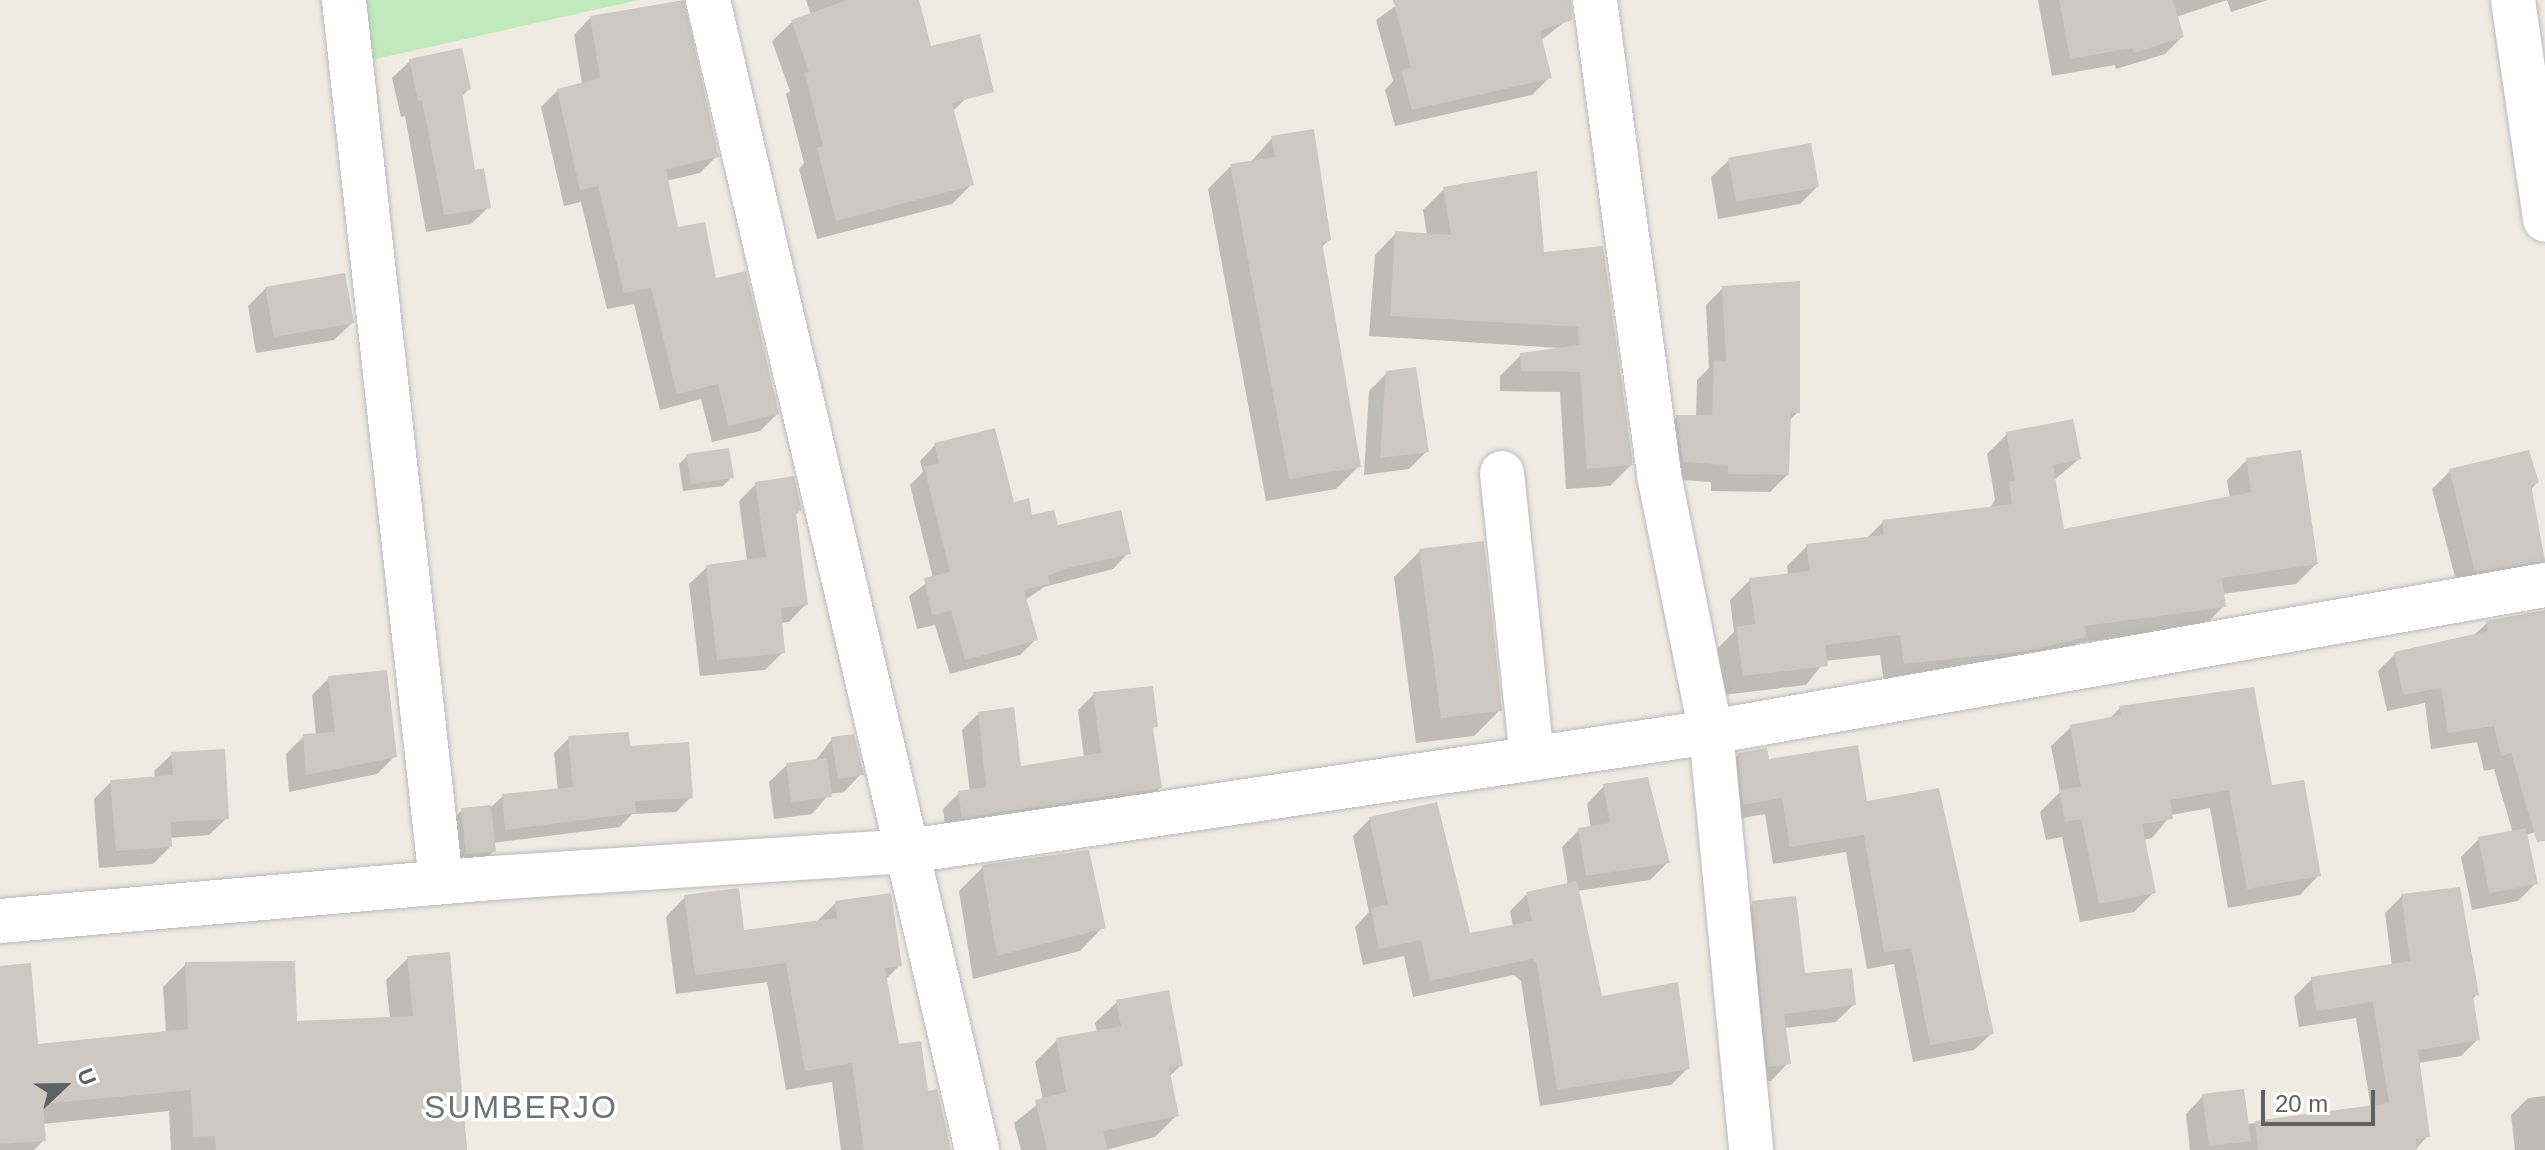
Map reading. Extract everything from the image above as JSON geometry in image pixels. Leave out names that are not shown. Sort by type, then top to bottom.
[{"type":"street","points":[[344,0],[441,882]]},
{"type":"street","points":[[708,0],[977,1150]]},
{"type":"street","points":[[1595,0],[1660,480],[1711,732],[1751,1150]]},
{"type":"street","points":[[2513,0],[2545,220]]},
{"type":"street","points":[[1502,473],[1532,757]]},
{"type":"street","points":[[0,921],[441,882],[909,851],[1711,732],[2545,585]]},
{"type":"green space","points":[[354,0],[639,0],[371,60]]},
{"type":"building","points":[[684,0],[719,157],[666,169],[678,227],[705,222],[716,278],[746,271],[779,414],[728,426],[718,384],[677,394],[651,288],[624,293],[598,186],[580,190],[557,89],[600,78],[590,16]]},
{"type":"building","points":[[847,0],[919,0],[931,46],[980,34],[994,92],[952,103],[974,185],[836,221],[817,148],[823,146],[805,73],[809,72],[791,20]]},
{"type":"building","points":[[1393,0],[1571,0],[1572,20],[1540,31],[1552,78],[1412,110],[1401,70],[1411,68]]},
{"type":"building","points":[[2059,0],[2173,0],[2184,37],[2134,53],[2132,48],[2070,59]]},
{"type":"building","points":[[462,48],[471,89],[462,91],[475,170],[484,168],[491,208],[444,215],[422,100],[418,101],[409,59]]},
{"type":"building","points":[[1314,129],[1331,240],[1322,242],[1361,467],[1289,479],[1230,164],[1275,157],[1271,136]]},
{"type":"building","points":[[1811,143],[1819,187],[1736,202],[1728,158]]},
{"type":"building","points":[[1537,171],[1544,252],[1603,246],[1633,465],[1587,469],[1580,372],[1521,371],[1520,353],[1579,345],[1578,327],[1390,316],[1395,231],[1451,235],[1443,187]]},
{"type":"building","points":[[345,273],[354,323],[274,337],[265,287]]},
{"type":"building","points":[[1800,281],[1800,413],[1791,413],[1789,475],[1728,474],[1728,465],[1683,462],[1676,415],[1712,415],[1714,360],[1726,361],[1722,286]]},
{"type":"building","points":[[1416,367],[1429,452],[1380,458],[1386,371]]},
{"type":"building","points":[[2073,419],[2081,459],[2053,465],[2064,529],[2251,492],[2246,458],[2301,450],[2318,564],[2222,578],[2226,607],[2085,626],[2087,637],[2027,651],[1904,664],[1900,635],[1825,645],[1828,666],[1743,676],[1736,627],[1755,624],[1749,578],[1810,571],[1806,544],[1884,535],[1882,520],[2012,504],[2009,482],[2015,481],[2006,432]]},
{"type":"building","points":[[995,428],[1014,502],[1029,498],[1032,515],[1054,510],[1058,525],[1121,510],[1131,554],[1068,568],[1048,576],[1050,584],[1024,590],[1038,640],[965,660],[951,611],[932,615],[924,578],[950,572],[924,467],[939,463],[934,443]]},
{"type":"building","points":[[729,448],[734,478],[691,484],[686,454]]},
{"type":"building","points":[[2529,450],[2539,483],[2531,485],[2545,561],[2475,572],[2449,469]]},
{"type":"building","points":[[794,476],[802,511],[796,512],[808,605],[781,608],[785,653],[717,660],[706,565],[766,557],[755,482]]},
{"type":"building","points":[[1484,541],[1502,711],[1441,718],[1419,549]]},
{"type":"building","points":[[2545,610],[2545,841],[2537,842],[2511,753],[2501,756],[2494,726],[2448,733],[2441,688],[2403,695],[2394,652],[2488,631],[2486,621]]},
{"type":"building","points":[[387,670],[397,757],[306,775],[303,734],[335,732],[328,676]]},
{"type":"building","points":[[1153,686],[1158,727],[1153,728],[1162,788],[962,818],[958,791],[986,787],[978,712],[1014,707],[1021,766],[1101,753],[1093,692]]},
{"type":"building","points":[[2254,687],[2272,785],[2304,780],[2321,876],[2247,889],[2229,790],[2170,800],[2173,819],[2142,824],[2156,893],[2099,904],[2081,819],[2065,822],[2059,790],[2081,787],[2070,725],[2121,715],[2119,706]]},
{"type":"building","points":[[629,732],[630,746],[689,742],[693,798],[635,801],[636,813],[505,830],[502,794],[573,787],[568,736]]},
{"type":"building","points":[[854,734],[864,775],[838,779],[831,737]]},
{"type":"building","points":[[1858,745],[1867,801],[1939,788],[1994,1034],[1930,1045],[1911,948],[1884,952],[1864,835],[1790,847],[1782,798],[1743,805],[1738,753],[1767,748],[1769,759]]},
{"type":"building","points":[[225,749],[229,819],[171,822],[172,847],[116,851],[110,780],[173,775],[171,752]]},
{"type":"building","points":[[827,758],[832,797],[791,802],[786,763]]},
{"type":"building","points":[[1648,777],[1670,863],[1586,876],[1578,828],[1610,823],[1603,784]]},
{"type":"building","points":[[1437,802],[1470,933],[1532,921],[1526,892],[1577,881],[1602,996],[1678,982],[1690,1069],[1557,1090],[1537,964],[1532,959],[1430,981],[1421,940],[1379,949],[1371,908],[1388,904],[1369,817]]},
{"type":"building","points":[[491,805],[496,852],[466,854],[461,808]]},
{"type":"building","points":[[2526,828],[2538,884],[2489,893],[2478,837]]},
{"type":"building","points":[[1089,850],[1106,928],[997,956],[982,865]]},
{"type":"building","points":[[2460,887],[2479,995],[2473,996],[2480,1040],[2418,1050],[2430,1137],[2416,1139],[2417,1150],[2258,1150],[2255,1121],[2389,1103],[2373,1002],[2316,1011],[2311,977],[2410,961],[2401,894]]},
{"type":"building","points":[[739,888],[744,930],[837,918],[835,901],[891,893],[902,966],[885,968],[899,1044],[921,1041],[928,1091],[937,1089],[951,1150],[864,1150],[852,1063],[805,1071],[786,963],[695,975],[684,895]]},
{"type":"building","points":[[1796,896],[1805,973],[1852,968],[1856,1005],[1784,1014],[1791,1064],[1768,1067],[1752,901]]},
{"type":"building","points":[[450,952],[467,1150],[216,1150],[215,1136],[193,1137],[191,1090],[43,1104],[46,1141],[0,1144],[0,966],[31,963],[38,1044],[188,1029],[185,962],[295,961],[297,1021],[413,1016],[407,956]]},
{"type":"building","points":[[1169,990],[1183,1066],[1169,1068],[1179,1116],[1103,1131],[1108,1150],[1047,1150],[1035,1100],[1066,1092],[1056,1038],[1121,1026],[1116,1000]]},
{"type":"building","points":[[2244,1089],[2251,1141],[2209,1146],[2202,1094]]},
{"type":"district","name":"SUMBERJO","points":[[521,1107]]}]
